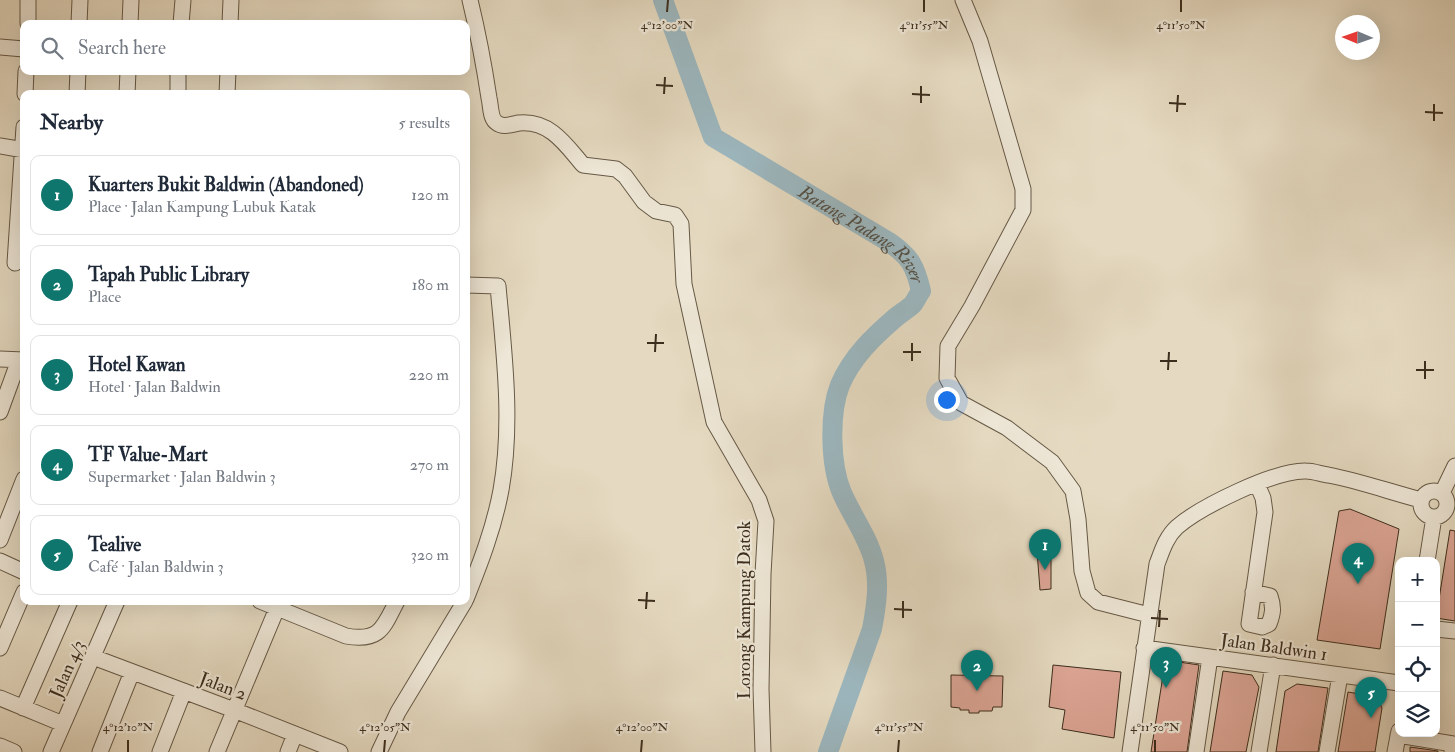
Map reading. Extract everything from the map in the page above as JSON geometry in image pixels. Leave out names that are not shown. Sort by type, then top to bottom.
[{"type":"street","points":[[28,0],[28,20]]},
{"type":"street","points":[[79,20],[80,0]]},
{"type":"street","points":[[130,20],[131,0]]},
{"type":"street","points":[[181,20],[183,0]]},
{"type":"street","points":[[230,20],[231,0]]},
{"type":"street","name":"Lorong Kampung Datok","points":[[470,0],[483,55],[494,120],[502,126],[525,123],[549,129],[559,137],[583,166],[616,169],[625,176],[644,202],[656,211],[675,215],[681,224],[684,284],[714,422],[759,500],[766,521],[761,689],[764,752]]},
{"type":"street","points":[[963,0],[980,41],[1023,189],[1023,210],[972,306],[948,346],[947,378],[961,404],[1007,428],[1052,462],[1073,491],[1078,519],[1082,571],[1088,593],[1098,602],[1149,615]]},
{"type":"street","points":[[0,47],[20,48]]},
{"type":"street","points":[[25,90],[26,75]]},
{"type":"street","points":[[77,90],[78,75]]},
{"type":"street","points":[[127,90],[128,75]]},
{"type":"street","points":[[178,75],[178,90]]},
{"type":"street","points":[[227,90],[228,75]]},
{"type":"street","points":[[0,146],[20,149]]},
{"type":"street","points":[[13,262],[20,184]]},
{"type":"street","points":[[470,285],[498,286],[505,364],[507,425],[501,490],[485,552],[470,590]]},
{"type":"street","points":[[0,359],[20,360]]},
{"type":"street","points":[[0,412],[20,365]]},
{"type":"street","points":[[1448,488],[1426,493],[1421,500],[1423,512],[1434,517],[1442,515],[1446,508],[1448,488],[1455,466]]},
{"type":"street","points":[[1130,752],[1157,564],[1164,544],[1175,528],[1196,513],[1257,484],[1283,474],[1305,471],[1341,478],[1421,500]]},
{"type":"street","points":[[1253,592],[1265,512],[1263,498],[1257,484]]},
{"type":"street","points":[[0,540],[20,489]]},
{"type":"street","points":[[1428,557],[1434,517]]},
{"type":"street","points":[[0,561],[20,570]]},
{"type":"street","points":[[0,648],[20,601]]},
{"type":"street","points":[[23,708],[68,605]]},
{"type":"street","name":"Jalan 4/3","points":[[51,752],[115,605]]},
{"type":"street","points":[[217,752],[279,605]]},
{"type":"street","points":[[281,605],[346,636],[361,638],[374,636],[384,626],[395,605]]},
{"type":"street","points":[[379,752],[402,705],[463,605]]},
{"type":"street","points":[[1440,629],[1455,631]]},
{"type":"street","name":"Jalan Baldwin 1","points":[[1144,647],[1395,682]]},
{"type":"street","name":"Jalan 2","points":[[93,657],[340,752]]},
{"type":"street","points":[[1196,752],[1210,657]]},
{"type":"street","points":[[1259,752],[1273,665]]},
{"type":"street","points":[[100,752],[132,672]]},
{"type":"street","points":[[1327,752],[1340,675]]},
{"type":"street","points":[[160,752],[184,691]]},
{"type":"street","points":[[0,698],[63,724]]},
{"type":"street","points":[[288,752],[295,734]]},
{"type":"street","points":[[1395,752],[1397,737]]},
{"type":"street","points":[[1418,737],[1453,744],[1452,752]]},
{"type":"street","points":[[0,746],[14,752]]},
{"type":"building","points":[[1350,509],[1399,529],[1380,649],[1317,640],[1339,511]]},
{"type":"building","points":[[1450,530],[1455,531],[1455,621],[1440,619],[1440,593]]},
{"type":"building","points":[[1051,550],[1051,589],[1040,590],[1037,551]]},
{"type":"building","points":[[1172,661],[1199,665],[1187,752],[1151,752],[1164,669]]},
{"type":"building","points":[[1053,665],[1121,672],[1114,738],[1062,729],[1065,710],[1049,707]]},
{"type":"building","points":[[1223,671],[1252,675],[1259,687],[1246,752],[1210,752]]},
{"type":"building","points":[[951,675],[1003,676],[1002,707],[993,707],[992,711],[969,713],[969,710],[951,707]]},
{"type":"building","points":[[1297,684],[1328,688],[1318,752],[1276,752],[1285,691]]},
{"type":"building","points":[[1348,692],[1377,697],[1382,708],[1375,752],[1338,752]]},
{"type":"building","points":[[1410,747],[1438,751],[1438,752],[1410,752]]},
{"type":"waterway","name":"Batang Padang River","points":[[663,0],[713,137],[889,242],[911,262],[921,291],[913,304],[895,318],[864,348],[845,375],[836,397],[832,439],[835,468],[842,493],[871,552],[876,569],[877,587],[872,629],[828,752]]},
{"type":"place","name":"Kuarters Bukit Baldwin (Abandoned)","points":[[1045,570]]},
{"type":"place","name":"TF Value-Mart","points":[[1358,584]]},
{"type":"place","name":"Hotel Kawan","points":[[1166,688]]},
{"type":"place","name":"Tapah Public Library","points":[[977,691]]},
{"type":"place","name":"Tealive","points":[[1371,718]]}]
